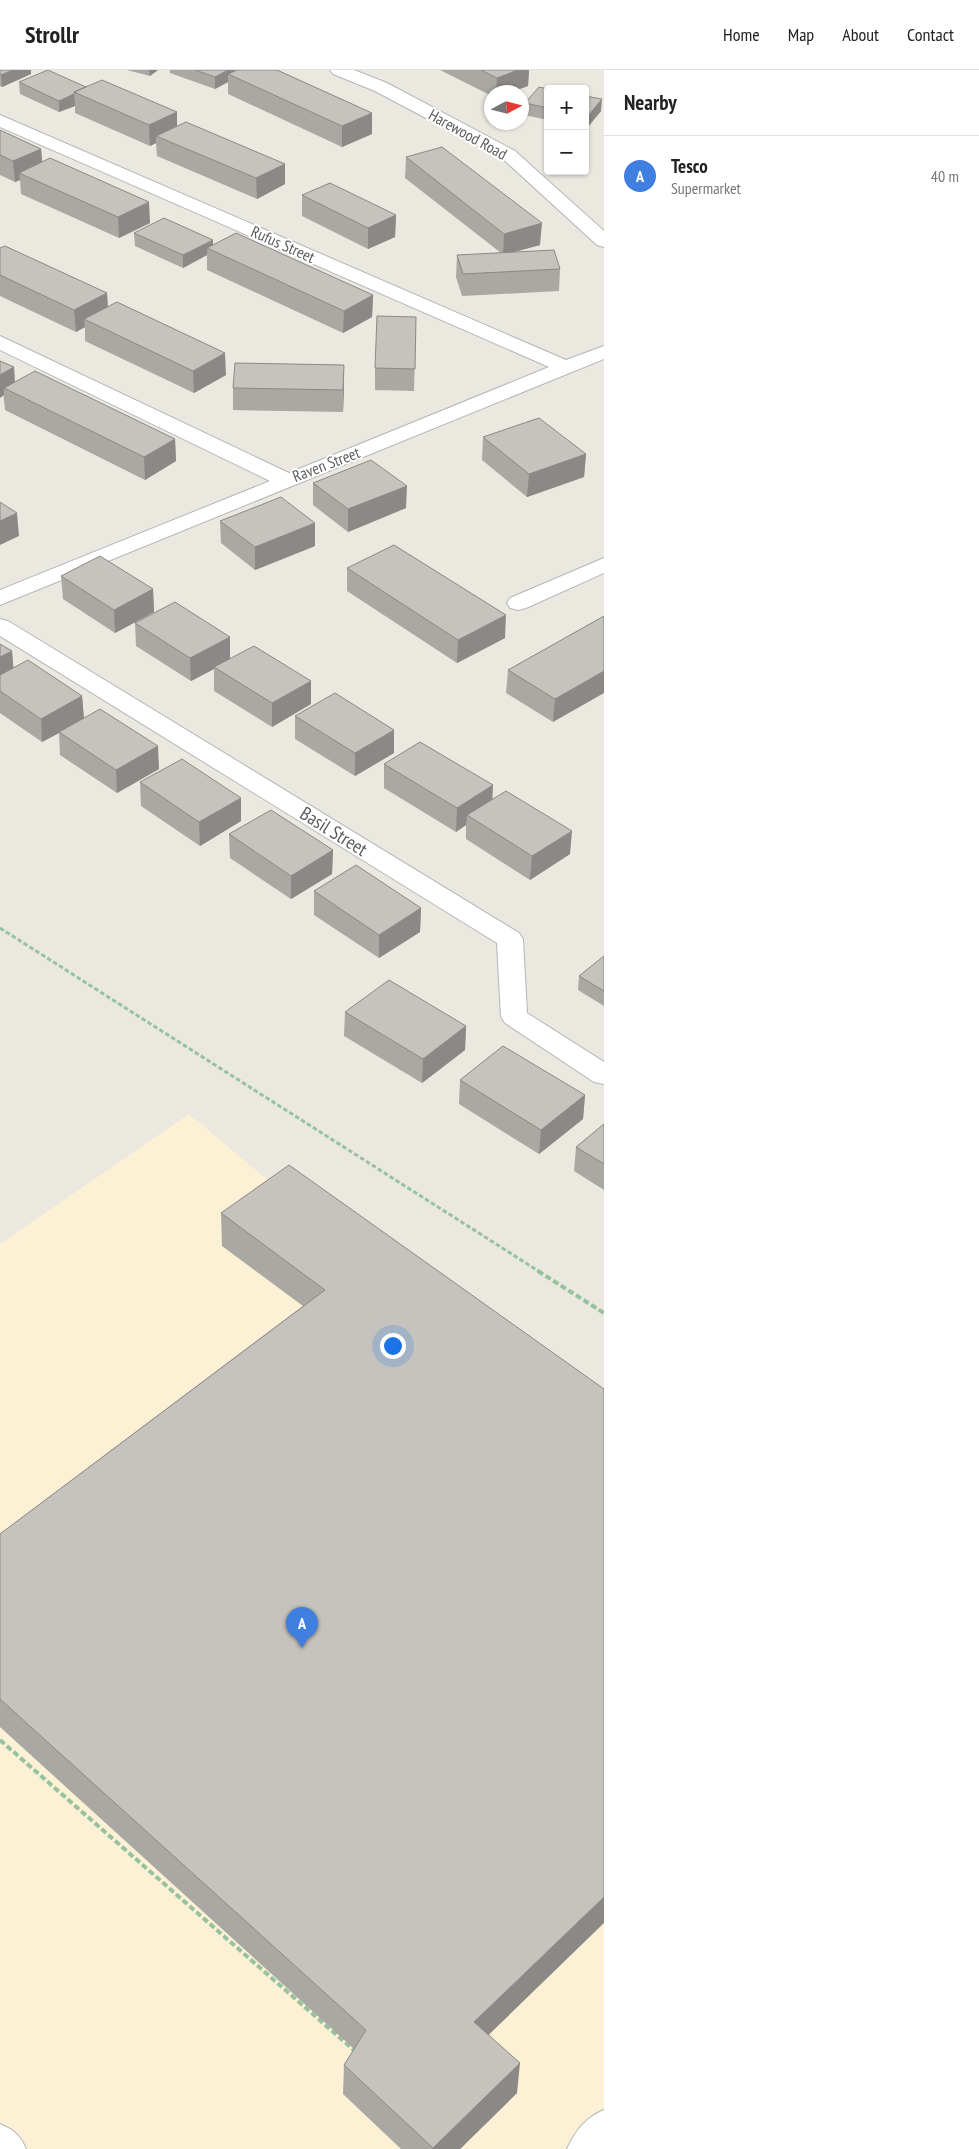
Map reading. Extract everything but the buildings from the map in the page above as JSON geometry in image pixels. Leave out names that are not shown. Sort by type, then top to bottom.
[{"type":"street","name":"Harewood Road","points":[[339,70],[381,87],[509,155],[604,241]]},
{"type":"street","name":"Rufus Street","points":[[0,120],[565,367]]},
{"type":"street","name":"Raven Street","points":[[0,342],[288,481],[604,352]]},
{"type":"street","points":[[0,598],[288,481]]},
{"type":"street","points":[[518,603],[604,565]]},
{"type":"street","name":"Basil Street","points":[[0,626],[510,940],[514,1017],[604,1075]]},
{"type":"street","points":[[586,2149],[604,2128]]},
{"type":"street","points":[[0,2142],[7,2149]]},
{"type":"path","points":[[0,928],[604,1312]]},
{"type":"path","points":[[0,1740],[358,2053]]},
{"type":"shaded area","points":[[189,1114],[289,1198],[604,1395],[604,2149],[0,2149],[0,1244]]},
{"type":"place","name":"Tesco","points":[[302,1648]]}]
